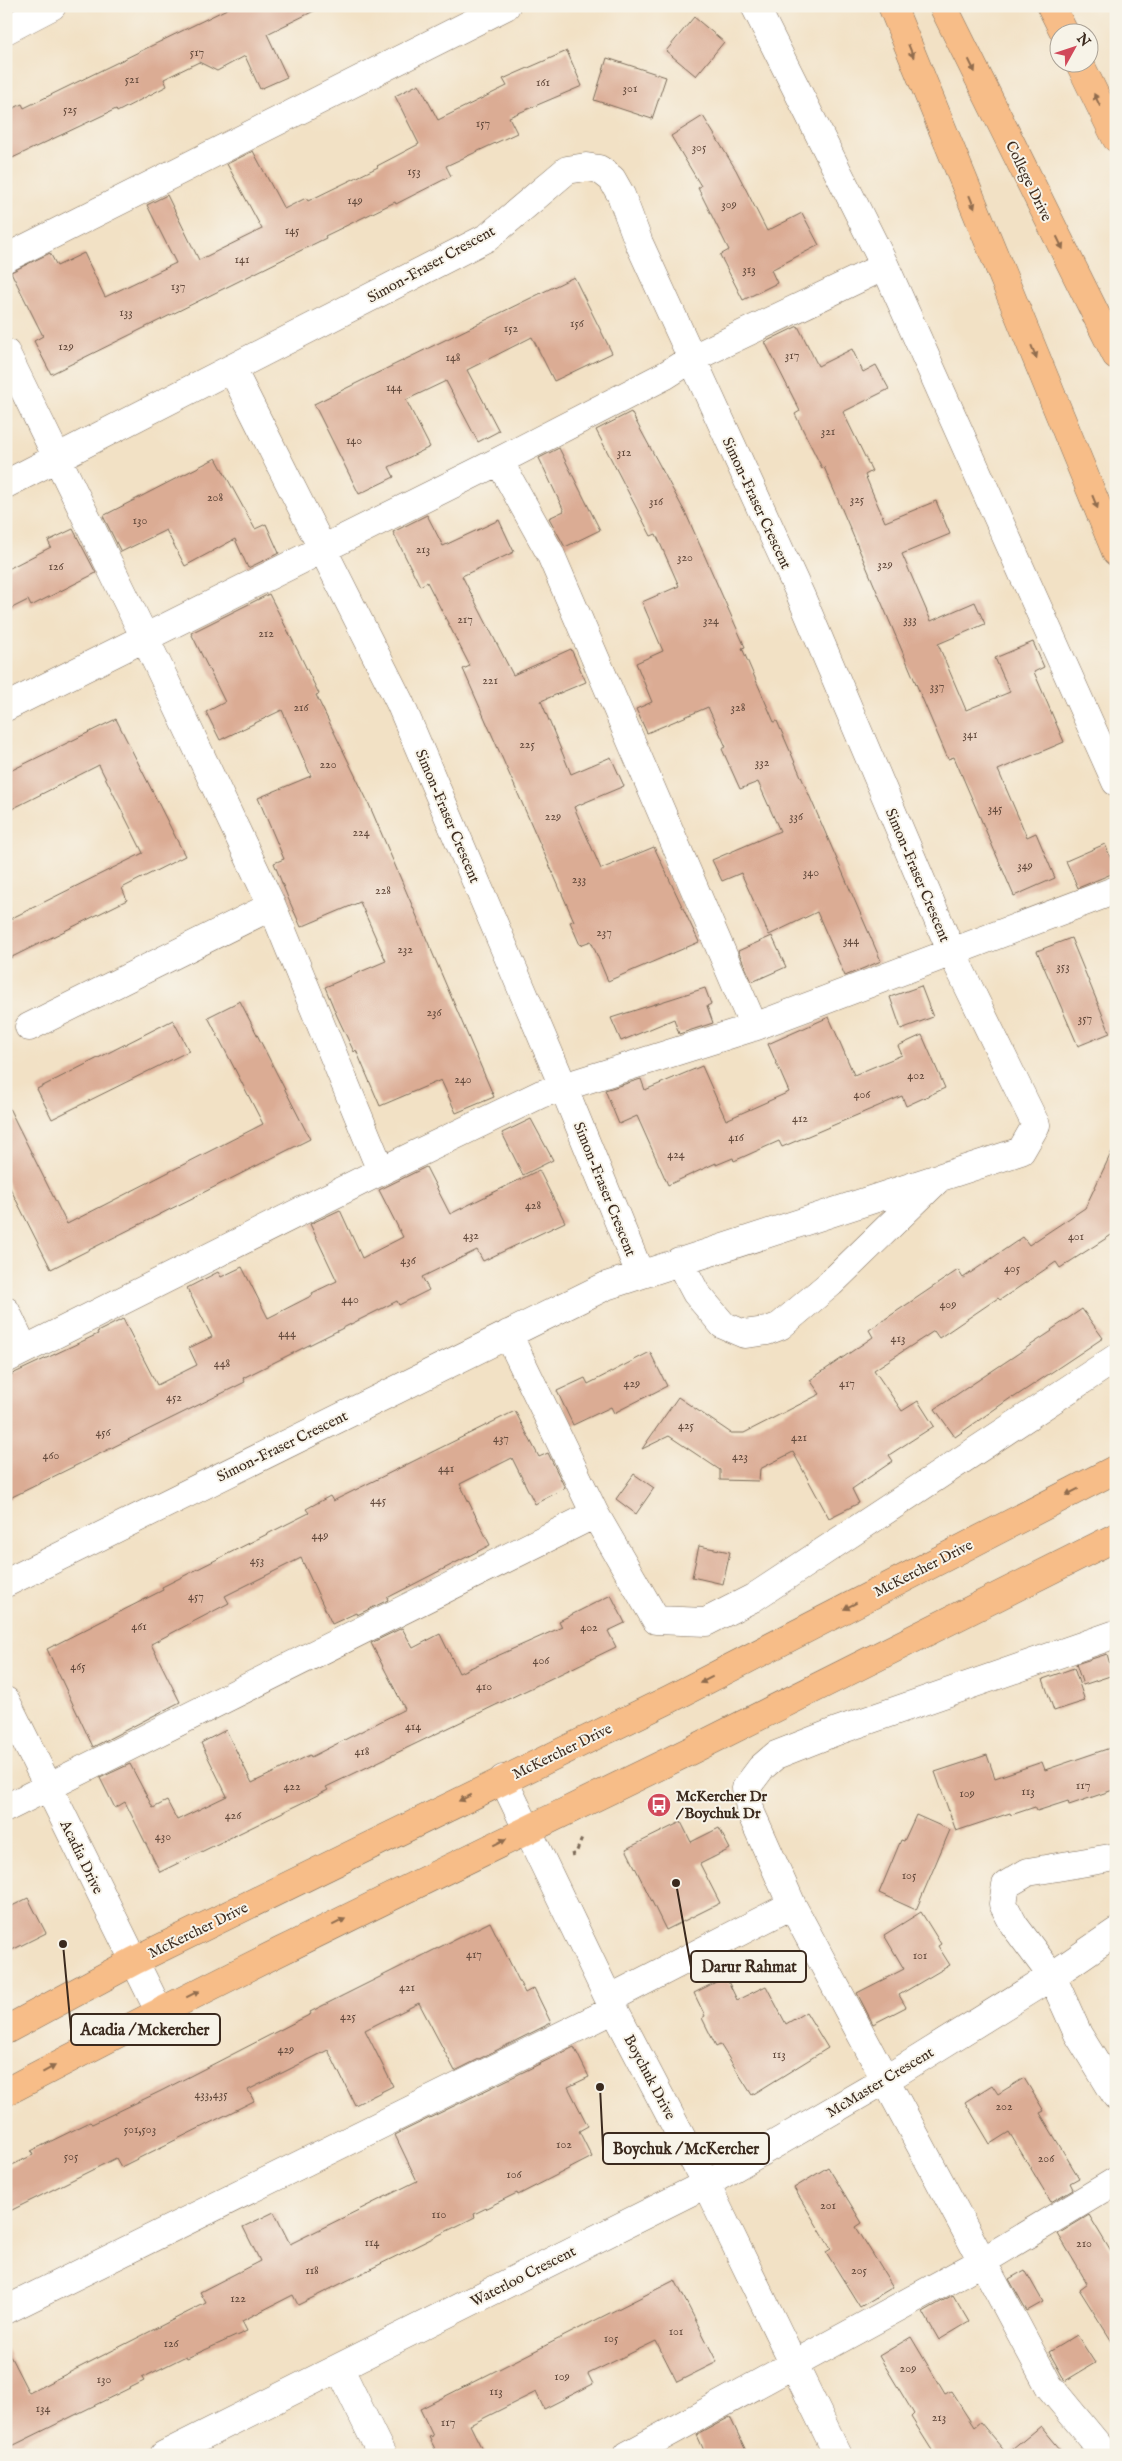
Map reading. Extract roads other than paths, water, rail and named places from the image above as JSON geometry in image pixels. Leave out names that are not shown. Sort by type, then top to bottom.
[{"type":"main road","points":[[892,6],[1116,552]]},
{"type":"main road","name":"College Drive","points":[[943,6],[1116,355]]},
{"type":"main road","points":[[1051,6],[1059,22]]},
{"type":"main road","points":[[1084,72],[1116,138]]},
{"type":"main road","name":"McKercher Drive","points":[[6,2030],[134,1961],[679,1694],[1116,1469]]},
{"type":"main road","points":[[6,2092],[159,2011],[527,1829],[693,1750],[1116,1537]]},
{"type":"street","points":[[6,30],[51,6]]},
{"type":"street","points":[[6,258],[506,6]]},
{"type":"street","points":[[756,6],[885,266],[1116,782]]},
{"type":"street","name":"Simon-Fraser Crescent","points":[[6,484],[232,370],[488,237],[567,170],[586,167],[599,169],[612,179],[621,195],[639,243],[691,360],[800,594],[952,953],[1036,1125],[1021,1151],[606,1286],[6,1583]]},
{"type":"street","points":[[6,707],[499,461],[666,375],[691,360],[885,266]]},
{"type":"street","points":[[6,353],[56,459],[145,638],[272,906],[381,1171]]},
{"type":"street","name":"Simon-Fraser Crescent","points":[[232,370],[400,702],[563,1086],[640,1274]]},
{"type":"street","points":[[499,461],[550,553],[754,1027]]},
{"type":"street","points":[[6,1312],[15,1354],[381,1171],[541,1094],[754,1027],[1116,890]]},
{"type":"street","points":[[29,1027],[272,906]]},
{"type":"street","name":"Simon-Fraser Crescent","points":[[679,1261],[696,1293],[723,1324],[744,1334],[767,1331],[780,1326],[831,1283],[941,1177]]},
{"type":"street","points":[[508,1334],[595,1514],[656,1620],[706,1622],[753,1598],[1116,1358]]},
{"type":"street","points":[[6,1808],[595,1514]]},
{"type":"street","points":[[1106,2455],[1050,2386],[792,1905],[751,1813],[746,1788],[761,1768],[776,1755],[837,1731],[1116,1634]]},
{"type":"street","name":"Acadia Drive","points":[[6,1702],[159,2011]]},
{"type":"street","name":"Boychuk Drive","points":[[503,1779],[612,2004],[706,2184],[838,2455]]},
{"type":"street","points":[[1116,1857],[1028,1872],[1006,1885],[1004,1904],[1014,1925],[1052,1976],[1078,2034],[1116,2096]]},
{"type":"street","points":[[6,2310],[612,2004],[792,1905]]},
{"type":"street","name":"McMaster Crescent","points":[[706,2184],[885,2080],[1052,1976],[1116,1932]]},
{"type":"street","points":[[628,2455],[983,2261],[1116,2181]]},
{"type":"street","name":"Waterloo Crescent","points":[[164,2455],[340,2369],[706,2184]]},
{"type":"street","points":[[340,2369],[382,2455]]},
{"type":"place","name":"McKercher Dr / Boychuk Dr","points":[[659,1805]]},
{"type":"place","name":"Darur Rahmat","points":[[676,1883]]},
{"type":"place","name":"Acadia / Mckercher","points":[[63,1944]]},
{"type":"place","name":"Boychuk / McKercher","points":[[600,2087]]}]
